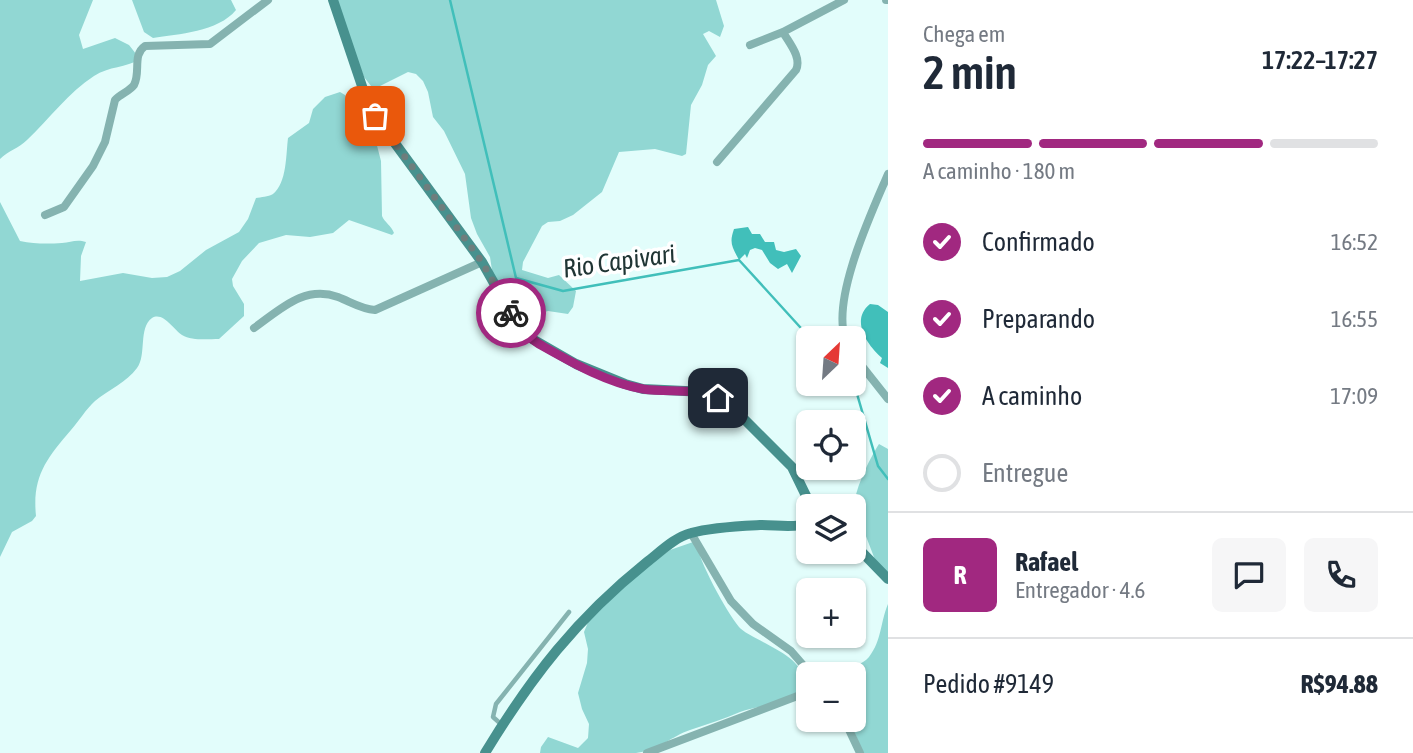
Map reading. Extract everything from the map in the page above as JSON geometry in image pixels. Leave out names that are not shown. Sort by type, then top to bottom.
[{"type":"street","points":[[44,215],[64,207],[93,166],[105,142],[115,100],[135,82],[141,48],[151,45],[210,44],[268,0]]},
{"type":"street","points":[[333,0],[366,98],[375,116],[482,262],[516,322],[529,337],[576,364],[625,384],[643,389],[706,392],[718,398],[734,409],[792,467],[805,494]]},
{"type":"street","points":[[750,45],[783,32],[844,0]]},
{"type":"street","points":[[717,162],[799,65],[783,32]]},
{"type":"street","points":[[842,326],[843,300],[860,245],[888,174]]},
{"type":"street","points":[[254,328],[293,300],[309,293],[323,293],[365,310],[375,310],[482,262]]},
{"type":"street","points":[[866,371],[888,399]]},
{"type":"street","points":[[485,753],[544,663],[597,605],[659,552],[680,537],[691,533],[760,525],[796,526]]},
{"type":"street","points":[[691,533],[731,601],[753,624],[791,651],[801,662]]},
{"type":"street","points":[[866,556],[888,579]]},
{"type":"street","points":[[647,753],[796,697]]},
{"type":"street","points":[[850,732],[860,753]]},
{"type":"lane","points":[[502,725],[493,717],[496,704],[569,612]]},
{"type":"shaded area","points":[[0,0],[93,0],[79,35],[83,49],[115,38],[129,45],[140,59],[100,73],[85,82],[27,140],[0,159]]},
{"type":"shaded area","points":[[132,0],[231,0],[236,10],[219,23],[208,27],[153,38],[144,32]]},
{"type":"shaded area","points":[[332,0],[716,0],[724,26],[720,37],[709,31],[703,34],[716,56],[708,65],[702,85],[691,105],[686,154],[682,156],[655,149],[619,152],[602,192],[573,215],[542,226],[523,262],[522,270],[548,278],[559,275],[576,291],[573,307],[568,314],[548,311],[528,317],[514,309],[493,277],[490,257],[471,218],[465,174],[444,131],[433,117],[423,81],[416,74],[408,72],[376,88],[371,86],[364,77]]},
{"type":"shaded area","points":[[340,92],[345,95],[361,128],[368,125],[375,138],[381,161],[382,216],[394,233],[392,235],[349,220],[333,233],[310,237],[286,235],[259,243],[242,261],[232,279],[233,286],[244,304],[244,316],[219,339],[186,337],[164,319],[152,318],[145,328],[142,356],[137,368],[128,378],[92,404],[54,450],[43,469],[36,490],[36,516],[12,532],[0,557],[0,202],[20,241],[46,244],[86,242],[81,256],[80,281],[123,273],[152,278],[167,277],[180,271],[206,250],[239,232],[248,219],[256,198],[273,194],[278,189],[285,168],[288,138],[309,123],[313,109],[325,97]]},
{"type":"shaded area","points":[[748,227],[752,234],[760,234],[765,242],[774,242],[776,250],[784,252],[796,249],[801,256],[792,273],[787,264],[778,269],[770,263],[762,250],[755,248],[750,250],[747,258],[745,254],[739,260],[732,245],[732,234],[734,229]]},
{"type":"shaded area","points":[[870,304],[878,305],[888,312],[888,368],[880,363],[882,358],[866,339],[866,326],[861,325],[864,310]]},
{"type":"shaded area","points":[[879,444],[888,449],[888,583],[882,578],[866,536],[866,494],[856,494],[861,480],[866,480],[866,469]]},
{"type":"shaded area","points":[[696,541],[720,598],[739,627],[781,652],[796,664],[796,693],[788,699],[690,730],[658,746],[636,753],[540,753],[548,737],[578,748],[588,738],[589,724],[578,693],[587,663],[588,649],[584,632],[596,603],[670,550]]},
{"type":"shaded area","points":[[888,604],[888,753],[863,753],[854,732],[866,732],[866,662],[863,662],[869,657],[879,638]]},
{"type":"waterway","name":"Rio Capivari","points":[[450,0],[516,278],[563,291],[739,260],[799,326]]},
{"type":"waterway","name":"Rio Capivari","points":[[858,396],[878,466],[888,479]]},
{"type":"way so far","points":[[375,116],[482,262],[511,313]]},
{"type":"route","points":[[511,313],[529,337],[539,344],[604,377],[643,389],[706,392],[718,398]]}]
